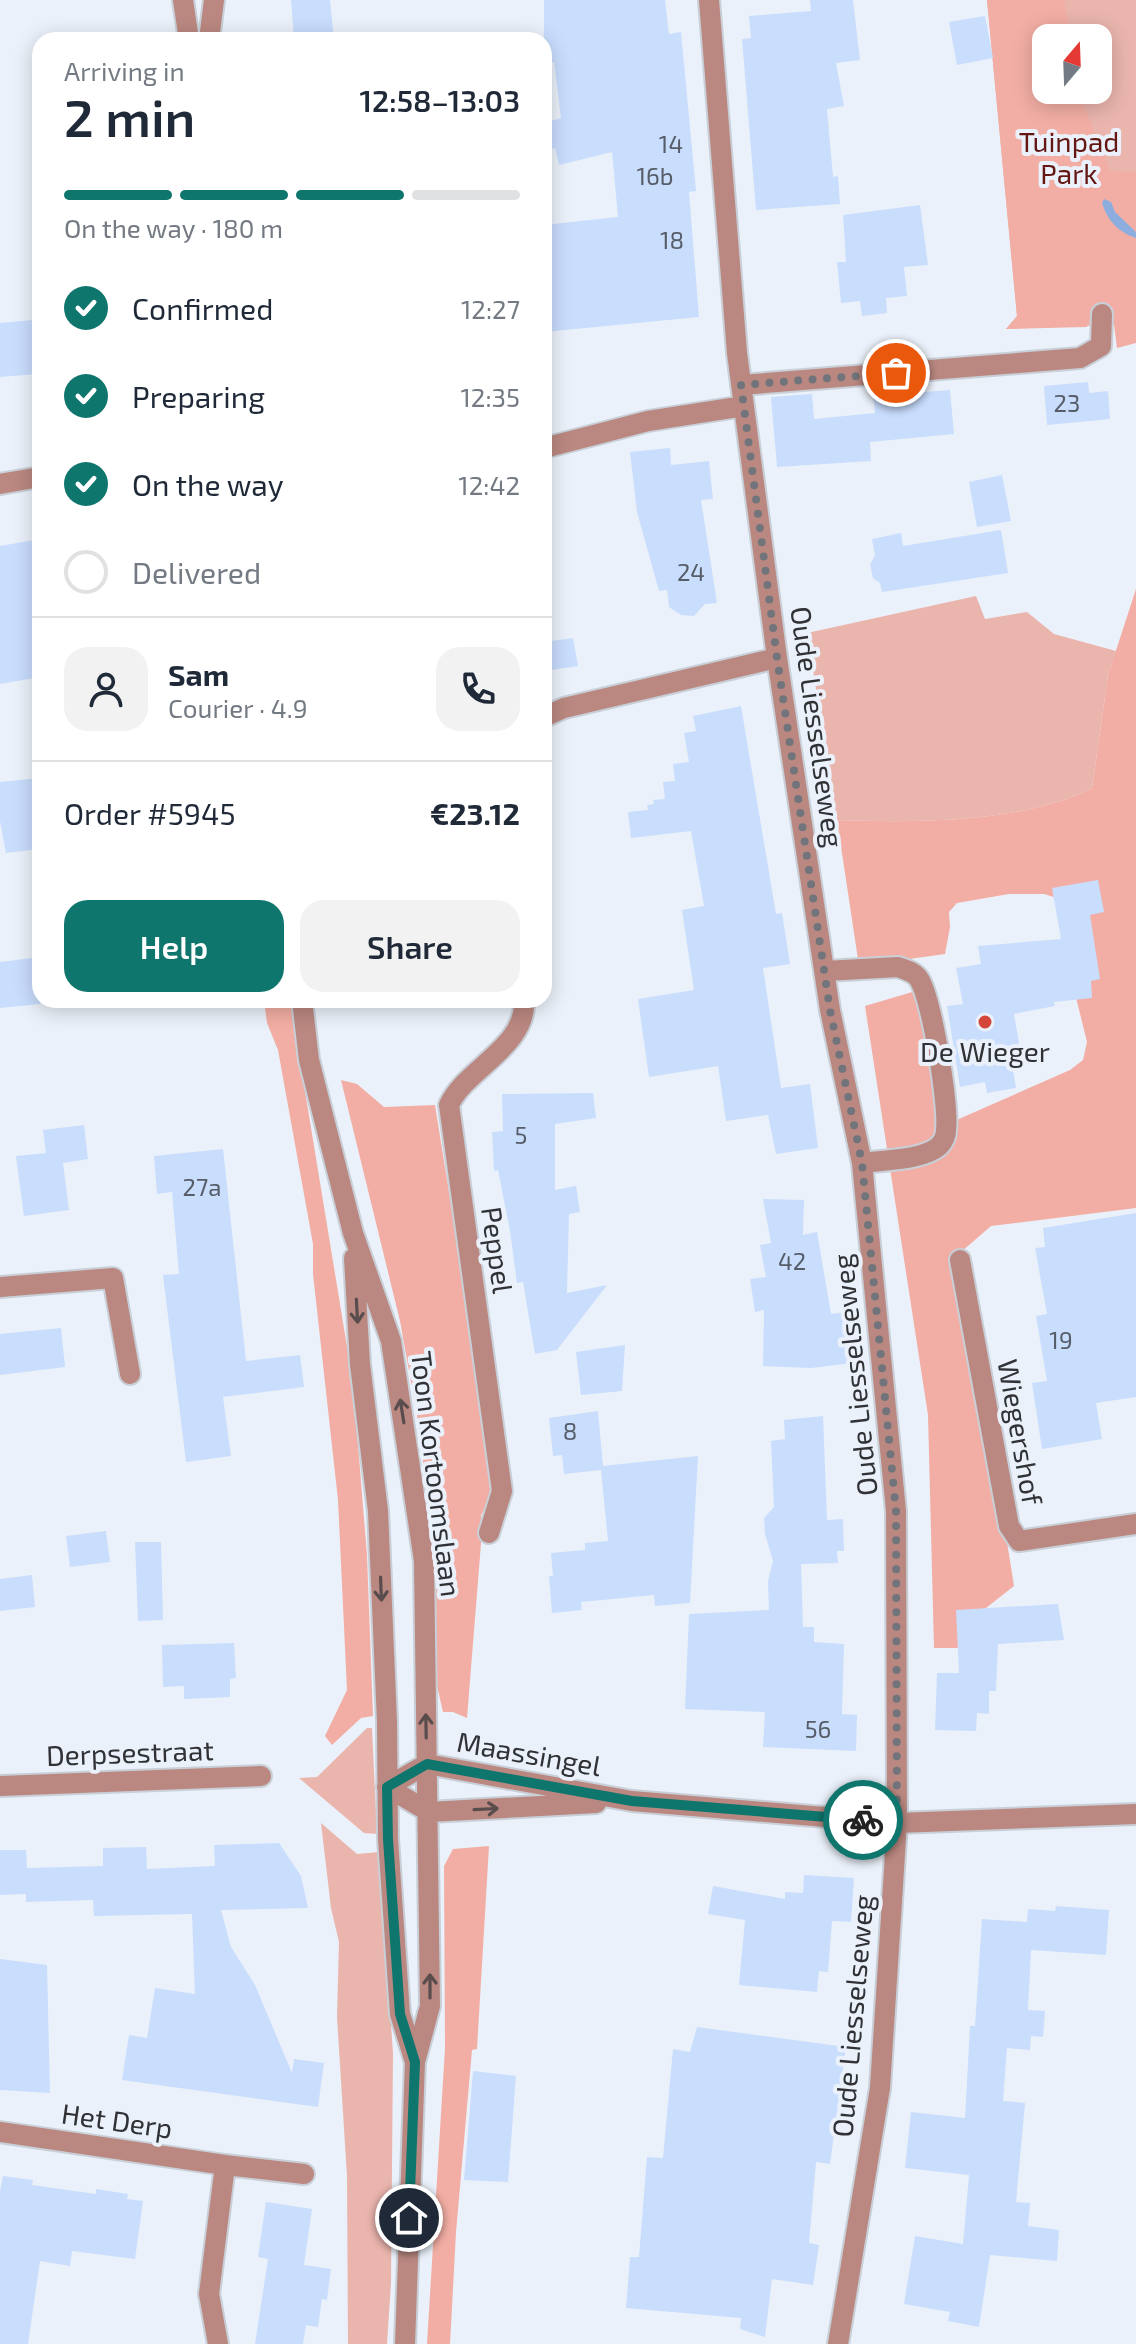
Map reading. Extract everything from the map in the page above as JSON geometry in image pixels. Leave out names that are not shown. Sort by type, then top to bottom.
[{"type":"street","points":[[183,0],[188,32]]},
{"type":"street","name":"Oude Liesselseweg","points":[[709,0],[743,396],[777,658],[825,971],[862,1163],[896,1511],[897,1823],[880,2088],[838,2344]]},
{"type":"street","points":[[210,32],[214,2]]},
{"type":"street","points":[[552,446],[743,396],[1080,358],[1101,346],[1102,314]]},
{"type":"street","points":[[0,484],[32,478]]},
{"type":"street","points":[[552,713],[777,658]]},
{"type":"street","points":[[825,971],[898,967],[919,977],[929,1004],[947,1112],[942,1144],[928,1154],[862,1163]]},
{"type":"street","name":"Toon Kortoomslaan","points":[[303,1008],[309,1060],[353,1233],[391,1341],[424,1561],[430,2006],[415,2062],[405,2344]]},
{"type":"street","name":"Peppel","points":[[489,1533],[502,1491],[449,1105],[455,1092],[501,1049],[517,1029],[525,1008]]},
{"type":"street","name":"Toon Kortoomslaan","points":[[353,1233],[360,1364],[378,1511],[387,1722],[388,1839],[400,2014],[415,2062]]},
{"type":"street","name":"Wiegershof","points":[[960,1260],[1009,1526],[1019,1541],[1136,1524]]},
{"type":"street","points":[[0,1287],[113,1278],[130,1374]]},
{"type":"street","name":"Maassingel","points":[[387,1787],[427,1764],[632,1801],[897,1823],[1136,1814]]},
{"type":"street","name":"Derpsestraat","points":[[0,1786],[261,1776]]},
{"type":"street","points":[[387,1787],[429,1812]]},
{"type":"street","name":"Maassingel","points":[[429,1812],[632,1801]]},
{"type":"street","name":"Het Derp","points":[[0,2132],[304,2174]]},
{"type":"street","points":[[218,2344],[209,2294],[225,2165]]},
{"type":"green space","name":"Tuinpad Park","points":[[987,0],[1136,0],[1136,324],[1006,329],[1017,316]]},
{"type":"green space","name":"Tuinpad Park","points":[[987,0],[1064,0],[1068,24],[1032,24],[1032,104],[1083,104],[1110,171],[1136,172],[1136,232],[1114,212],[1111,202],[1104,199],[1106,213],[1113,224],[1136,238],[1136,343],[1117,348],[1112,310],[1092,310],[1087,327],[1006,329],[1017,316]]},
{"type":"green space","points":[[1136,589],[1136,1208],[991,1226],[961,1252],[1014,1586],[972,1619],[970,1648],[934,1648],[928,1415],[865,1006],[919,990],[952,1122],[1070,1070],[1083,1060],[1087,1042],[1067,961],[1057,898],[1044,894],[1009,894],[957,903],[949,912],[950,927],[945,954],[859,966],[837,820],[933,820],[1001,814],[1065,800],[1092,788],[1108,675]]},
{"type":"green space","points":[[976,596],[985,619],[1027,612],[1054,634],[1116,651],[1108,675],[1092,788],[1065,800],[1001,814],[933,820],[837,820],[807,633]]},
{"type":"green space","points":[[265,1008],[291,1008],[353,1383],[367,1555],[373,1716],[361,1718],[332,1745],[325,1736],[347,1690],[338,1500],[313,1274],[313,1244],[278,1050],[267,1023]]},
{"type":"green space","points":[[341,1080],[357,1084],[384,1107],[435,1105],[497,1491],[481,1515],[467,1718],[453,1712],[443,1712],[437,1686],[433,1541],[418,1421],[400,1321]]},
{"type":"green space","points":[[367,1728],[372,1728],[377,1834],[364,1833],[299,1778],[317,1777]]},
{"type":"green space","points":[[321,1823],[357,1854],[379,1852],[393,2053],[391,2283],[387,2344],[348,2344],[347,2176],[337,2017],[339,1942],[331,1908]]},
{"type":"green space","points":[[489,1846],[477,2049],[472,2050],[450,2344],[427,2344],[445,2048],[444,1866],[453,1849]]},
{"type":"water","points":[[1104,199],[1111,202],[1115,212],[1136,232],[1136,238],[1124,233],[1110,220],[1102,203]]},
{"type":"building","points":[[291,0],[330,0],[333,32],[293,32]]},
{"type":"building","points":[[544,0],[665,0],[669,34],[681,32],[696,191],[689,192],[699,317],[552,331],[552,224],[618,217],[612,152],[559,165],[555,148],[552,149],[552,121],[561,118],[552,62],[552,32],[544,32]]},
{"type":"building","points":[[810,0],[853,0],[860,60],[836,63],[844,106],[827,109],[833,177],[838,176],[840,204],[756,210],[742,39],[751,38],[749,16],[811,11]]},
{"type":"building","points":[[985,16],[993,58],[957,65],[949,22]]},
{"type":"building","points":[[920,205],[928,265],[904,267],[907,296],[886,298],[887,313],[862,316],[860,301],[841,303],[837,262],[846,262],[843,215]]},
{"type":"building","points":[[32,320],[32,374],[0,377],[0,323]]},
{"type":"building","points":[[1088,382],[1089,393],[1108,391],[1110,419],[1047,425],[1044,386]]},
{"type":"building","points":[[950,390],[954,434],[870,442],[871,461],[777,467],[771,397],[812,394],[814,419],[875,413],[873,396]]},
{"type":"building","points":[[670,448],[671,465],[709,461],[713,499],[701,500],[717,603],[705,604],[694,616],[681,615],[669,607],[667,590],[659,591],[637,512],[630,452]]},
{"type":"building","points":[[1002,475],[1011,521],[977,527],[969,482]]},
{"type":"building","points":[[1001,530],[1008,573],[882,592],[880,583],[873,578],[870,564],[875,556],[872,539],[901,533],[903,546]]},
{"type":"building","points":[[32,540],[32,678],[0,684],[0,546]]},
{"type":"building","points":[[573,638],[578,666],[552,670],[552,641]]},
{"type":"building","points":[[741,706],[776,914],[782,913],[790,964],[763,968],[781,1088],[810,1084],[818,1148],[776,1154],[768,1115],[726,1121],[718,1066],[649,1077],[638,999],[694,990],[682,910],[704,906],[691,831],[631,838],[628,812],[648,810],[647,805],[654,804],[653,800],[665,799],[663,782],[675,781],[673,764],[689,762],[684,733],[696,731],[693,716]]},
{"type":"building","points":[[32,779],[32,850],[6,853],[0,821],[0,782]]},
{"type":"building","points":[[1098,880],[1104,912],[1090,915],[1100,979],[1091,981],[1092,998],[1054,1002],[1055,1006],[1014,1014],[1020,1049],[1010,1051],[1016,1088],[987,1093],[985,1082],[960,1087],[947,1006],[963,1004],[956,968],[981,964],[978,946],[1061,939],[1052,888]]},
{"type":"building","points":[[32,958],[32,1005],[0,1008],[0,962]]},
{"type":"building","points":[[593,1093],[596,1118],[555,1124],[555,1190],[576,1186],[580,1212],[569,1214],[567,1293],[607,1285],[557,1350],[535,1354],[523,1282],[517,1283],[498,1170],[494,1171],[492,1132],[503,1131],[502,1094]]},
{"type":"building","points":[[84,1125],[88,1159],[63,1163],[69,1210],[24,1216],[16,1156],[46,1153],[43,1130]]},
{"type":"building","points":[[223,1149],[246,1361],[300,1355],[304,1387],[223,1397],[231,1456],[186,1462],[163,1275],[179,1274],[172,1192],[157,1194],[154,1156]]},
{"type":"building","points":[[763,1199],[804,1200],[803,1235],[817,1232],[831,1314],[855,1311],[861,1362],[811,1368],[763,1366],[764,1310],[755,1312],[750,1279],[766,1277],[760,1245],[771,1243]]},
{"type":"building","points":[[1136,1213],[1136,1397],[1096,1403],[1102,1439],[1042,1449],[1032,1383],[1047,1381],[1036,1316],[1047,1314],[1035,1248],[1045,1247],[1043,1228]]},
{"type":"building","points":[[61,1328],[65,1367],[0,1375],[0,1334]]},
{"type":"building","points":[[625,1345],[622,1391],[581,1395],[576,1352]]},
{"type":"building","points":[[598,1411],[603,1466],[698,1456],[690,1603],[655,1606],[654,1595],[581,1602],[582,1610],[552,1613],[551,1553],[585,1550],[585,1543],[608,1541],[601,1470],[564,1474],[562,1455],[553,1456],[549,1418]]},
{"type":"building","points":[[823,1416],[827,1520],[843,1519],[844,1551],[837,1551],[838,1563],[801,1564],[803,1627],[814,1627],[814,1642],[844,1644],[842,1714],[857,1715],[856,1751],[763,1747],[765,1712],[685,1709],[689,1614],[769,1610],[768,1581],[773,1561],[764,1518],[774,1507],[771,1441],[785,1439],[784,1420]]},
{"type":"building","points":[[106,1531],[110,1562],[70,1567],[66,1536]]},
{"type":"building","points":[[135,1542],[161,1542],[163,1620],[138,1621]]},
{"type":"building","points":[[32,1575],[35,1607],[0,1611],[0,1579]]},
{"type":"building","points":[[1058,1604],[1064,1640],[998,1644],[996,1691],[989,1691],[989,1714],[977,1713],[976,1731],[935,1730],[937,1673],[959,1673],[956,1610]]},
{"type":"building","points":[[234,1643],[236,1678],[230,1679],[230,1697],[184,1699],[184,1686],[163,1687],[162,1645]]},
{"type":"building","points":[[279,1843],[301,1876],[308,1908],[221,1910],[231,1947],[255,1985],[292,2073],[294,2059],[324,2063],[318,2107],[122,2080],[129,2035],[147,2038],[155,1988],[195,1994],[192,1914],[94,1916],[93,1900],[26,1902],[26,1894],[0,1895],[0,1850],[26,1850],[27,1868],[103,1866],[103,1848],[146,1847],[147,1869],[215,1866],[214,1845]]},
{"type":"building","points":[[804,1875],[854,1878],[851,1922],[832,1921],[828,1972],[819,1971],[817,1992],[739,1985],[745,1920],[708,1914],[713,1886],[785,1899],[785,1892],[803,1893]]},
{"type":"building","points":[[1056,1906],[1109,1910],[1106,1955],[1031,1950],[1028,2010],[1045,2011],[1043,2037],[1031,2036],[1030,2050],[1007,2048],[1003,2101],[1025,2103],[1016,2202],[1030,2203],[1028,2226],[1059,2230],[1057,2261],[990,2255],[979,2327],[948,2321],[950,2312],[904,2304],[915,2236],[963,2244],[969,2175],[905,2168],[911,2112],[965,2118],[970,2026],[975,2026],[982,1919],[1027,1922],[1028,1909],[1055,1911]]},
{"type":"building","points":[[0,1959],[47,1965],[50,2093],[0,2090]]},
{"type":"building","points":[[697,2027],[846,2047],[830,2164],[816,2162],[809,2243],[819,2245],[813,2285],[772,2279],[765,2337],[740,2329],[741,2318],[626,2308],[630,2257],[639,2257],[647,2157],[663,2158],[673,2049],[690,2052]]},
{"type":"building","points":[[473,2071],[516,2076],[508,2182],[464,2180]]},
{"type":"building","points":[[3,2176],[33,2180],[32,2185],[96,2194],[96,2189],[128,2194],[127,2199],[143,2201],[135,2259],[72,2251],[70,2266],[40,2261],[28,2344],[0,2344],[0,2191]]},
{"type":"building","points":[[266,2202],[312,2209],[304,2265],[331,2269],[327,2300],[322,2299],[318,2327],[306,2325],[303,2344],[255,2344],[268,2259],[258,2257]]},
{"type":"way so far","points":[[863,1820],[897,1823],[896,1511],[862,1163],[830,1010],[777,658],[741,385],[896,373]]},
{"type":"place","name":"De Wieger","points":[[985,1022]]},
{"type":"route","points":[[409,2218],[415,2062],[400,2014],[387,1787],[427,1764],[632,1801],[863,1820]]}]
